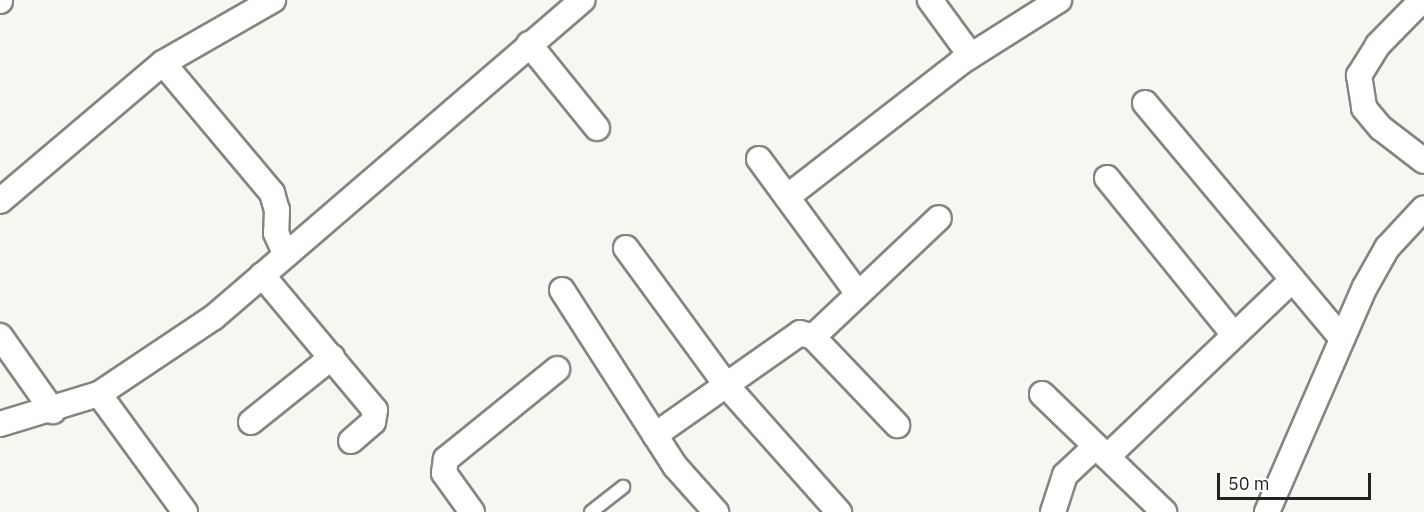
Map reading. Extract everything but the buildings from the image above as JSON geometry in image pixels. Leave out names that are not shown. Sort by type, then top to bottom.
[{"type":"street","points":[[0,201],[163,63],[273,0]]},
{"type":"street","points":[[0,424],[53,411],[99,394],[205,324],[583,0]]},
{"type":"street","points":[[930,0],[971,56]]},
{"type":"street","points":[[787,196],[971,56],[1059,0]]},
{"type":"street","points":[[1422,0],[1378,45],[1359,75],[1364,108],[1381,129],[1424,161]]},
{"type":"street","points":[[530,44],[597,129]]},
{"type":"street","points":[[163,63],[272,193],[277,210],[276,233],[286,255]]},
{"type":"street","points":[[1144,103],[1341,337]]},
{"type":"street","points":[[759,159],[858,294]]},
{"type":"street","points":[[1107,178],[1234,335]]},
{"type":"street","points":[[1267,512],[1341,337],[1387,248],[1424,208]]},
{"type":"street","points":[[813,337],[939,218]]},
{"type":"street","points":[[626,248],[727,386],[838,512]]},
{"type":"street","points":[[262,275],[375,410],[373,422],[351,441]]},
{"type":"street","points":[[1053,512],[1065,475],[1101,452],[1234,335],[1292,280]]},
{"type":"street","points":[[562,290],[675,466],[716,512]]},
{"type":"street","points":[[655,435],[727,386],[795,335],[813,337],[897,425]]},
{"type":"street","points":[[0,336],[53,411]]},
{"type":"street","points":[[251,422],[332,357]]},
{"type":"street","points":[[472,512],[444,473],[446,459],[557,369]]},
{"type":"street","points":[[99,394],[185,512]]},
{"type":"street","points":[[1042,394],[1164,512]]},
{"type":"lane","points":[[591,512],[623,487]]}]
